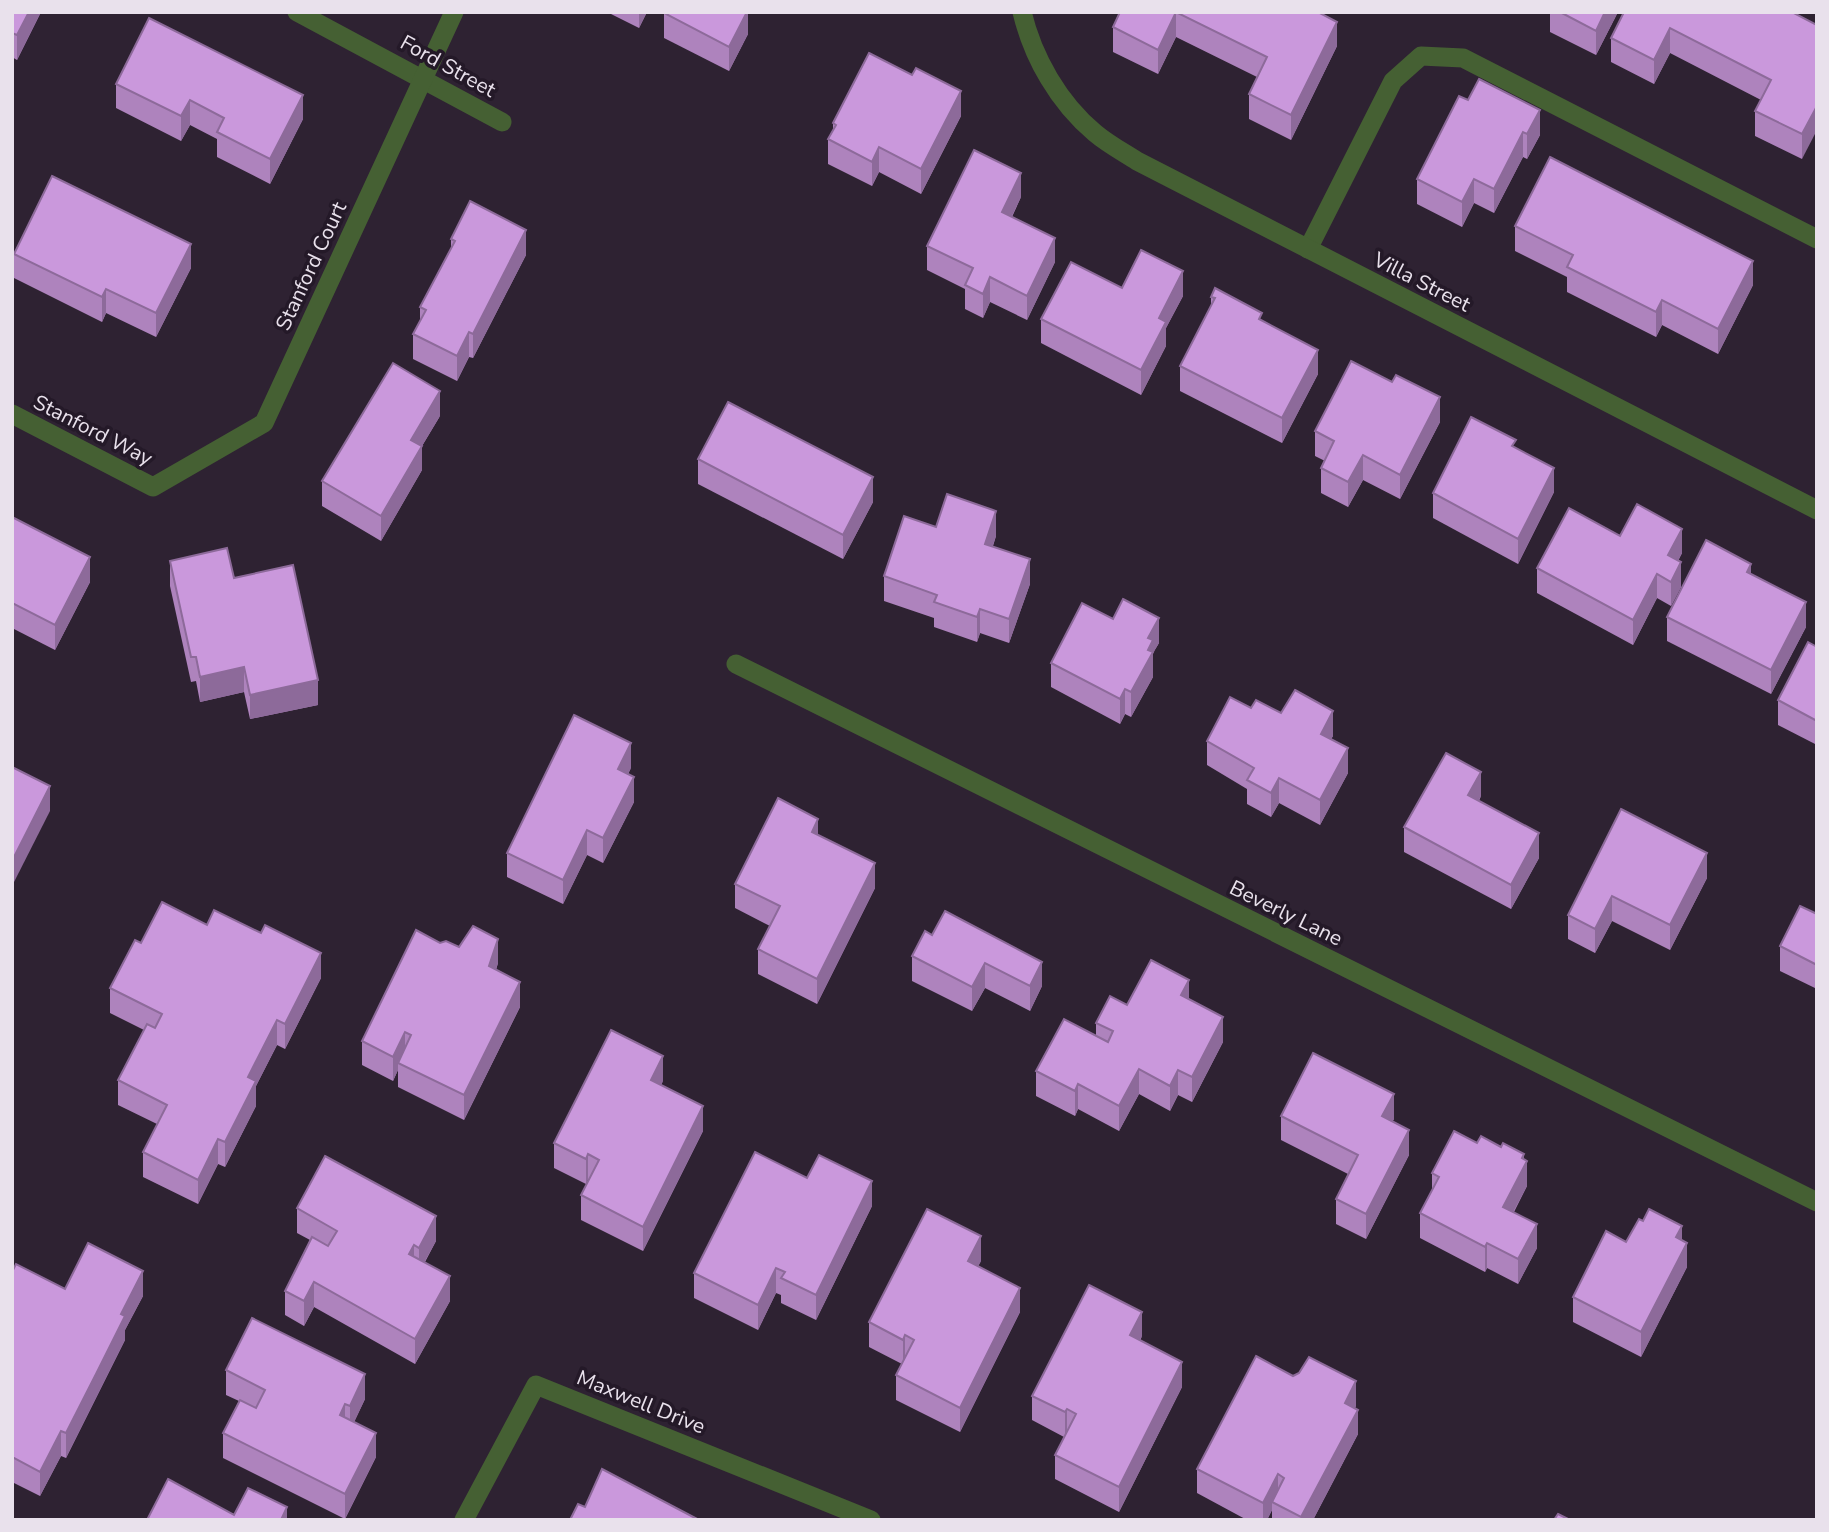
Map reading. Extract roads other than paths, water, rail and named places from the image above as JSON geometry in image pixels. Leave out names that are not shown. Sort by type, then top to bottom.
[{"type":"street","name":"Ford Street","points":[[297,12],[502,122]]},
{"type":"street","name":"Stanford Court","points":[[153,487],[264,423],[454,12]]},
{"type":"street","name":"Villa Street","points":[[1022,12],[1037,57],[1062,98],[1096,134],[1137,161],[1817,510]]},
{"type":"street","points":[[1308,249],[1393,80],[1422,56],[1463,58],[1817,239]]},
{"type":"street","name":"Stanford Way","points":[[12,414],[153,487]]},
{"type":"street","name":"Beverly Lane","points":[[736,664],[1817,1202]]},
{"type":"street","name":"Maxwell Drive","points":[[464,1520],[536,1385],[870,1520]]}]
